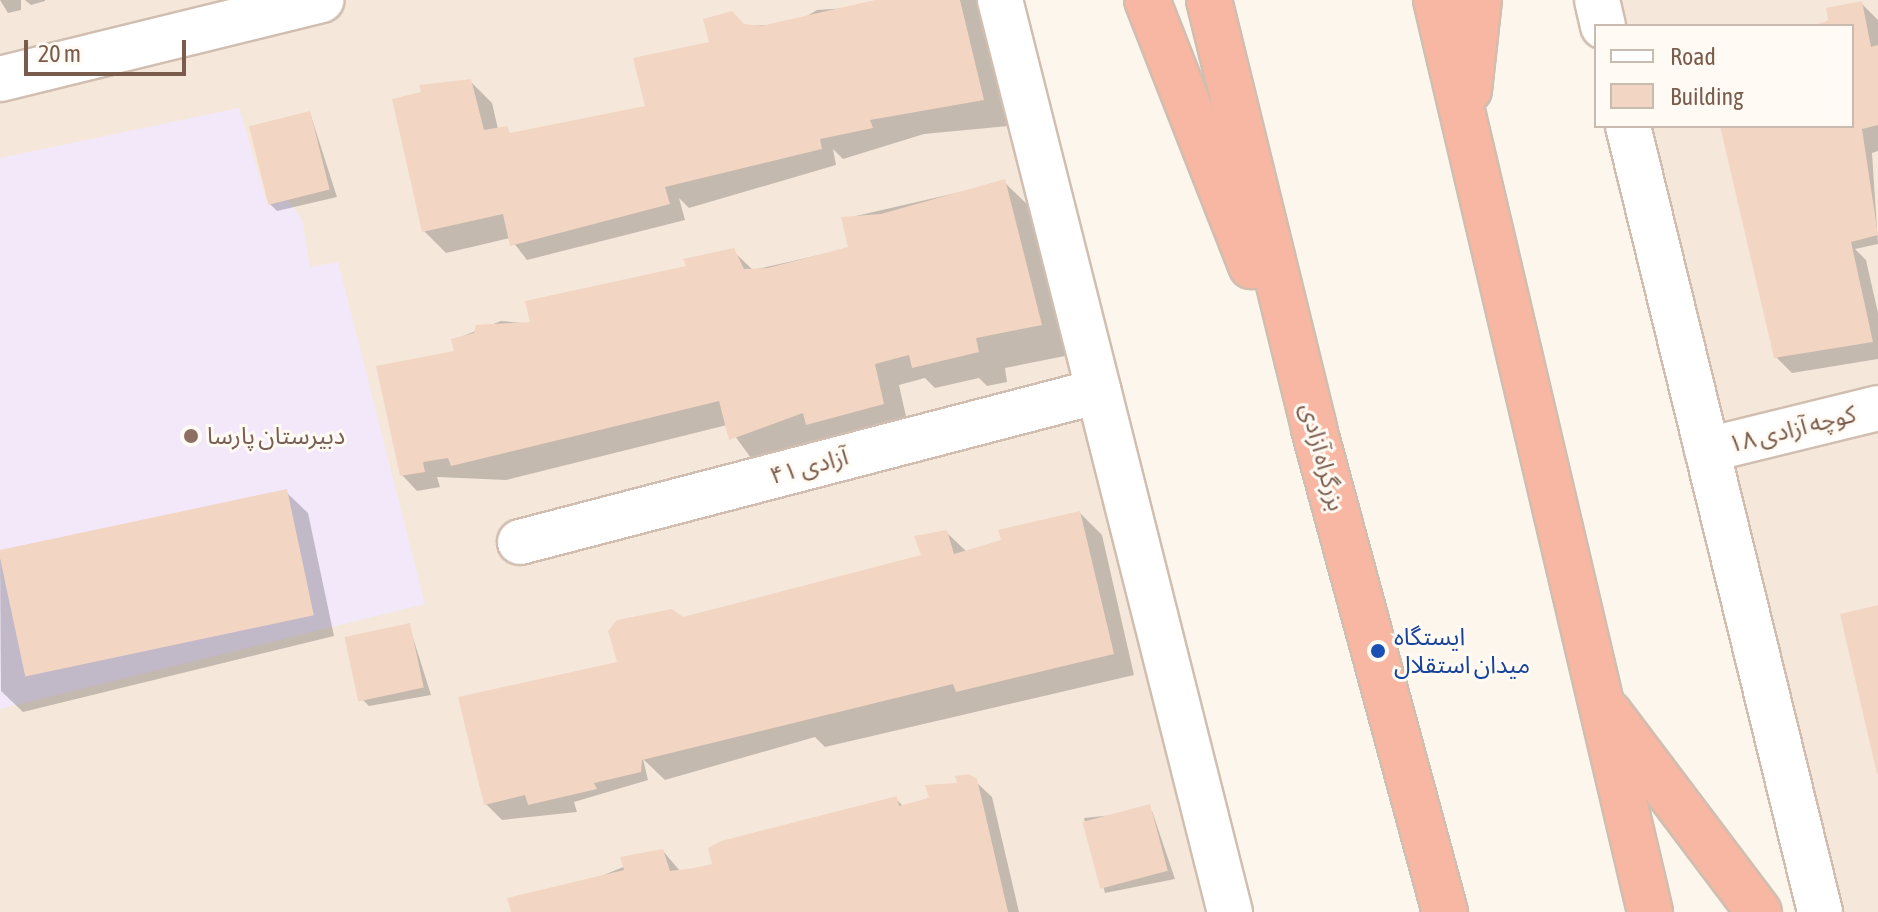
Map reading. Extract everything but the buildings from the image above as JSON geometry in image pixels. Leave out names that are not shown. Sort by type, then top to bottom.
[{"type":"highway","points":[[1147,0],[1314,429]]},
{"type":"highway","name":"بزرگراه آزادی","points":[[1209,0],[1314,429],[1445,912]]},
{"type":"highway","points":[[1436,0],[1466,116],[1597,696],[1650,912]]},
{"type":"highway","points":[[1466,116],[1479,0]]},
{"type":"highway","points":[[1597,696],[1759,912]]},
{"type":"street","points":[[0,79],[321,0]]},
{"type":"street","points":[[1000,0],[1230,912]]},
{"type":"street","points":[[1597,0],[1603,24]]},
{"type":"street","points":[[1628,128],[1820,912]]},
{"type":"street","name":"۴۱ آزادی","points":[[520,542],[1099,391]]},
{"type":"street","name":"کوچه آزادی ۱۸","points":[[1707,450],[1878,408]]},
{"type":"shaded area","points":[[0,0],[992,0],[1225,912],[0,912]]},
{"type":"shaded area","points":[[1600,0],[1878,0],[1878,912],[1826,912],[1631,128],[1854,128],[1854,24],[1606,24]]},
{"type":"shaded area","name":"دبیرستان پارسا","points":[[239,108],[267,203],[287,199],[302,219],[310,267],[338,262],[425,604],[0,709],[0,158]]},
{"type":"place","name":"دبیرستان پارسا","points":[[191,436]]},
{"type":"place","name":"ایستگاه میدان استقلال","points":[[1378,651]]}]
